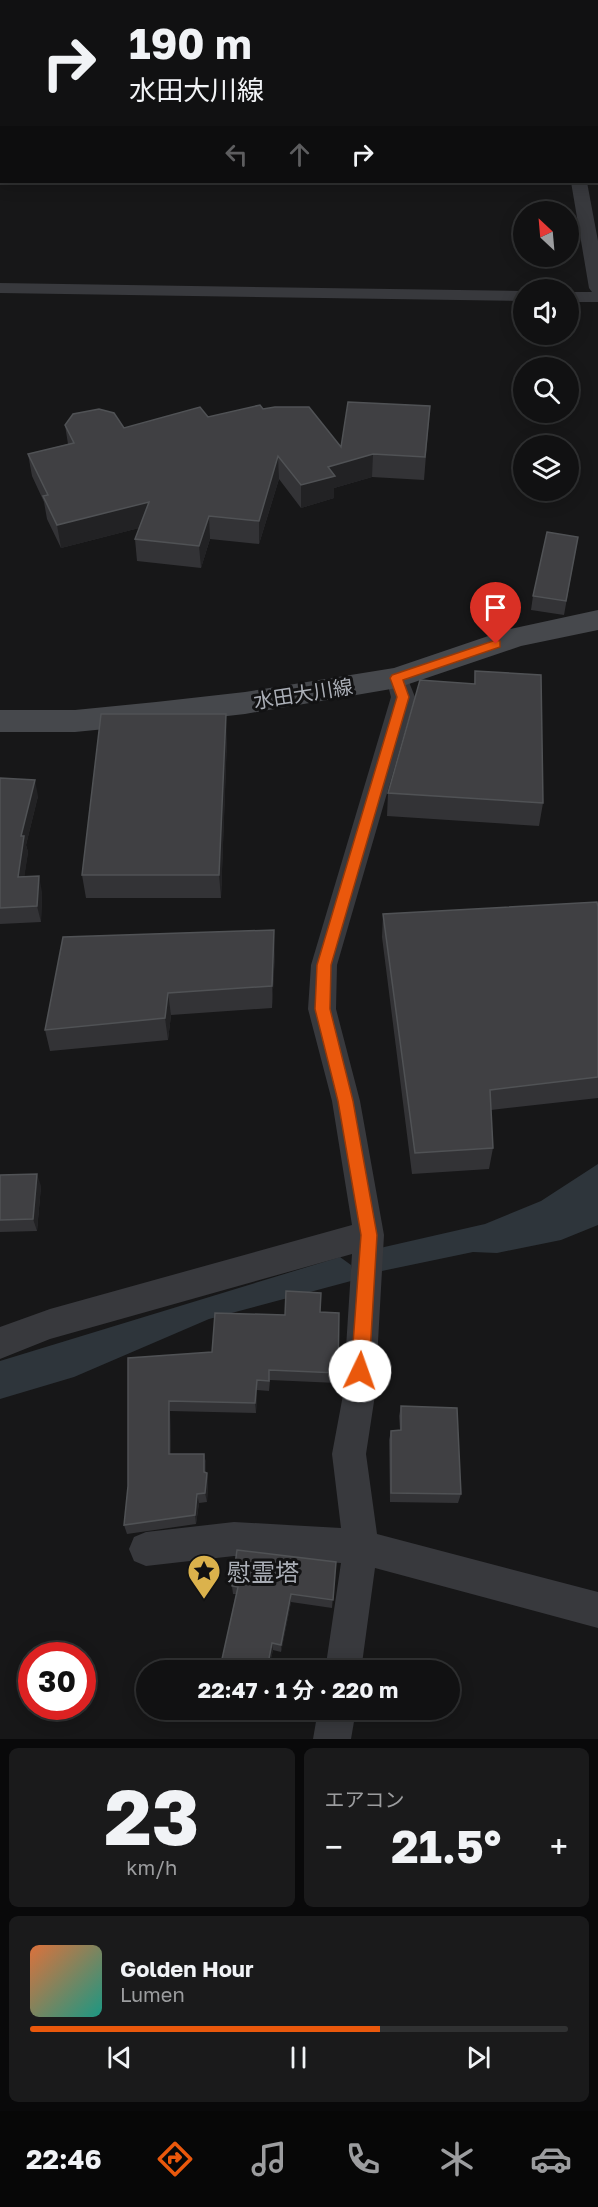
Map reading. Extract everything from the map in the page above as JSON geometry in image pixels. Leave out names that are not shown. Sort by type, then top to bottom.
[{"type":"main road","name":"水田大川線","points":[[0,722],[75,722],[245,703],[397,678],[516,638],[598,620]]},
{"type":"street","points":[[579,183],[598,288]]},
{"type":"street","points":[[0,288],[513,296]]},
{"type":"street","points":[[579,297],[598,297]]},
{"type":"street","points":[[345,1660],[361,1547],[349,1454],[359,1395],[369,1235],[346,1101],[322,1009],[324,965],[403,697],[397,678]]},
{"type":"street","points":[[0,1343],[50,1324],[369,1235]]},
{"type":"street","points":[[146,1549],[234,1539],[361,1547],[598,1610]]},
{"type":"street","points":[[332,1739],[335,1720]]},
{"type":"shaded area","points":[[598,1164],[598,1225],[561,1240],[497,1253],[473,1252],[377,1272],[380,1248],[485,1224],[541,1201]]},
{"type":"shaded area","points":[[340,1257],[351,1265],[351,1281],[209,1319],[74,1377],[0,1399],[0,1361]]},
{"type":"building","points":[[348,402],[430,406],[425,457],[373,454],[328,467],[335,476],[301,485],[278,456],[259,521],[209,516],[199,546],[135,539],[149,502],[57,525],[43,496],[48,495],[28,454],[74,443],[65,425],[73,414],[99,409],[114,413],[124,428],[200,407],[208,417],[260,405],[263,409],[309,407],[341,447]]},
{"type":"building","points":[[547,532],[578,537],[566,601],[533,596]]},
{"type":"building","points":[[475,671],[541,675],[543,803],[388,793],[420,680],[475,684]]},
{"type":"building","points":[[101,714],[226,714],[219,875],[82,875]]},
{"type":"building","points":[[0,778],[35,780],[21,836],[24,836],[18,877],[39,876],[37,906],[0,908]]},
{"type":"building","points":[[597,902],[598,1077],[490,1090],[493,1148],[415,1153],[383,914]]},
{"type":"building","points":[[274,930],[272,986],[168,993],[165,1018],[45,1030],[63,937]]},
{"type":"building","points":[[37,1174],[33,1219],[0,1220],[0,1175]]},
{"type":"building","points":[[286,1291],[321,1293],[320,1312],[339,1313],[338,1373],[269,1370],[269,1381],[257,1380],[255,1403],[169,1401],[169,1454],[204,1454],[204,1472],[207,1473],[205,1493],[197,1494],[195,1515],[124,1525],[128,1486],[128,1358],[212,1352],[215,1313],[285,1315]]},
{"type":"building","points":[[401,1406],[457,1408],[461,1494],[391,1493],[391,1431],[401,1430]]},
{"type":"building","points":[[237,1550],[336,1562],[333,1600],[291,1594],[281,1645],[272,1643],[269,1660],[222,1659],[238,1587],[232,1586]]},
{"type":"place","name":"慰霊塔","points":[[204,1600]]},
{"type":"route","points":[[360,1371],[369,1235],[346,1101],[322,1009],[324,965],[345,901],[403,697],[397,678],[496,644]]}]
